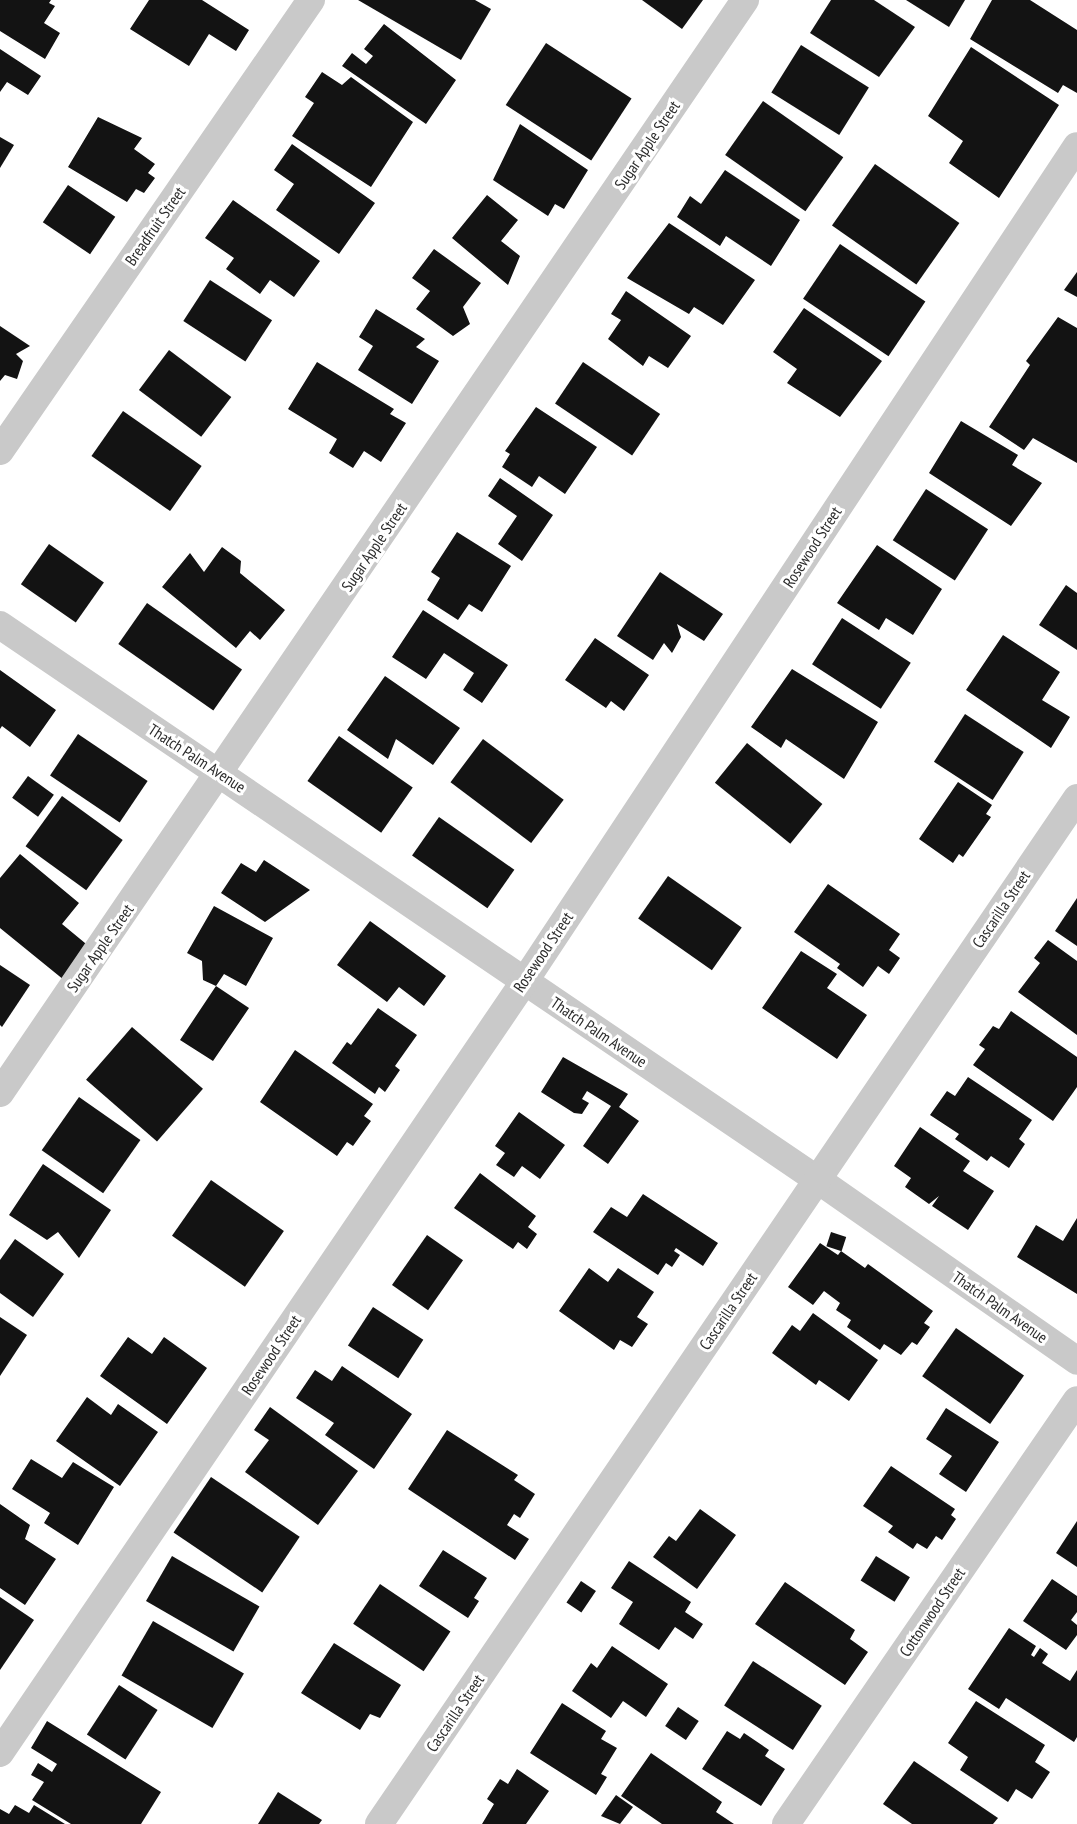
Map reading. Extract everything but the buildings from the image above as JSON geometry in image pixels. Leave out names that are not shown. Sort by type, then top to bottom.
[{"type":"street","name":"Breadfruit Street","points":[[0,451],[311,0]]},
{"type":"street","name":"Sugar Apple Street","points":[[0,1093],[221,772],[745,0]]},
{"type":"street","name":"Rosewood Street","points":[[0,1753],[524,982],[1077,146]]},
{"type":"street","name":"Thatch Palm Avenue","points":[[0,625],[221,772],[1077,1360]]},
{"type":"street","name":"Cascarilla Street","points":[[379,1824],[1077,798]]},
{"type":"street","name":"Cottonwood Street","points":[[786,1824],[1077,1400]]}]
